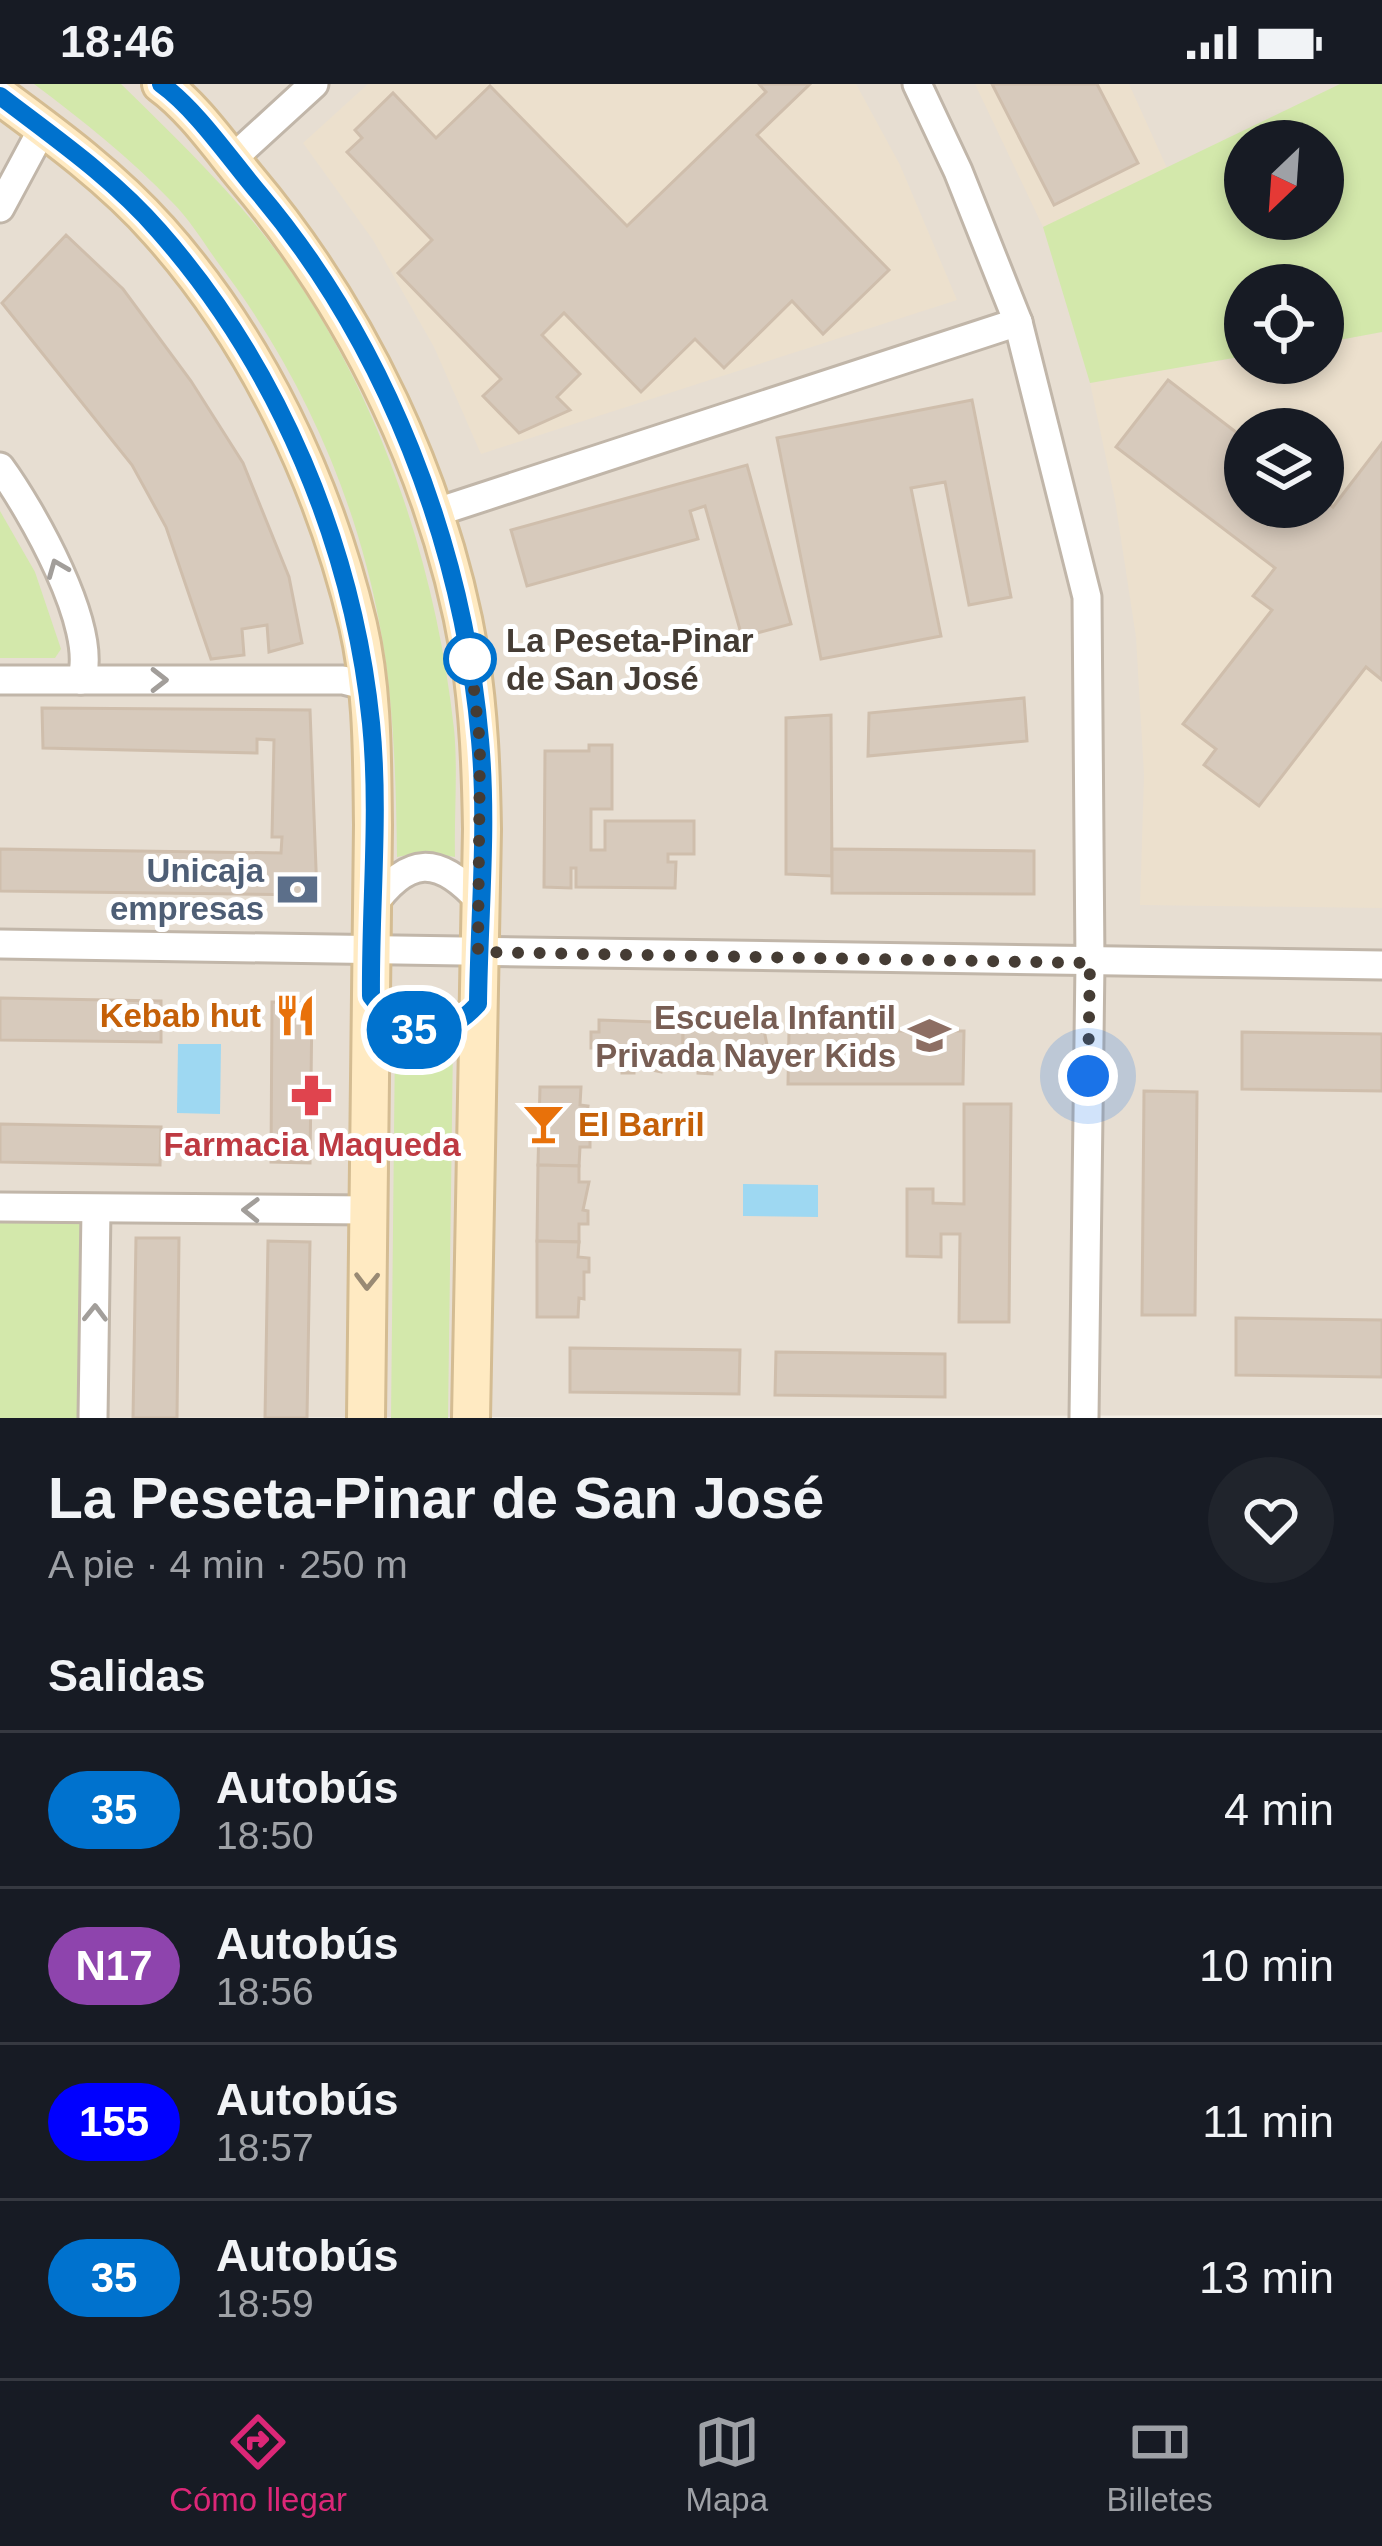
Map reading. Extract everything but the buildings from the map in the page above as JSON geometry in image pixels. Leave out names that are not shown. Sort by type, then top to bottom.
[{"type":"street","points":[[161,84],[288,227],[341,306],[393,410],[434,513],[470,653],[480,743],[471,1418]]},
{"type":"street","points":[[231,160],[314,84]]},
{"type":"street","points":[[916,84],[958,171],[1018,322],[1087,597],[1090,963],[1084,1418]]},
{"type":"street","points":[[0,96],[110,181],[159,231],[208,292],[279,407],[328,524],[358,627],[372,728],[366,1418]]},
{"type":"street","points":[[0,208],[43,128]]},
{"type":"street","points":[[434,513],[1018,322]]},
{"type":"street","points":[[0,466],[33,517],[61,574],[84,654],[81,680]]},
{"type":"street","points":[[0,680],[343,680],[367,686]]},
{"type":"street","points":[[372,906],[394,879],[427,866],[452,874],[479,900]]},
{"type":"street","points":[[0,944],[1382,965]]},
{"type":"street","points":[[371,996],[396,1023],[414,1030],[450,1027],[478,1004]]},
{"type":"street","points":[[0,1207],[368,1210]]},
{"type":"street","points":[[93,1418],[97,1209]]},
{"type":"shaded area","points":[[0,84],[1382,84],[1382,1415],[0,1418]]},
{"type":"shaded area","points":[[368,84],[856,84],[900,165],[957,300],[481,454],[434,347],[373,240],[303,143]]},
{"type":"shaded area","points":[[975,84],[1129,84],[1167,168],[1043,227]]},
{"type":"shaded area","points":[[1382,332],[1382,908],[1140,905],[1144,775],[1136,637],[1115,500],[1090,383],[1224,360],[1224,384],[1344,384],[1344,339]]},
{"type":"green space","points":[[34,84],[121,84],[250,218],[288,267],[351,373],[400,488],[434,607],[454,729],[455,857],[424,852],[397,857],[391,709],[379,621],[338,477],[297,386],[245,301],[178,209],[123,155]]},
{"type":"green space","points":[[1340,84],[1382,84],[1382,332],[1344,339],[1344,264],[1224,264],[1224,360],[1090,383],[1043,227],[1224,140],[1224,240],[1344,240],[1344,120],[1265,120]]},
{"type":"green space","points":[[0,511],[35,572],[61,649],[55,658],[0,658]]},
{"type":"green space","points":[[395,1040],[423,1048],[453,1043],[448,1418],[391,1418]]},
{"type":"green space","points":[[0,1206],[96,1209],[93,1418],[0,1418]]},
{"type":"water","points":[[178,1044],[221,1044],[220,1114],[177,1113]]},
{"type":"water","points":[[743,1184],[818,1185],[818,1217],[743,1216]]},
{"type":"bus line","name":"35","points":[[0,96],[110,181],[159,231],[208,292],[279,407],[328,524],[358,627],[372,728],[371,996],[396,1023],[432,1032],[450,1027],[478,1004],[480,743],[470,653],[434,513],[393,410],[341,306],[288,227],[161,84]]},
{"type":"place","name":"La Peseta-Pinar de San José","points":[[470,659]]},
{"type":"place","name":"Unicaja empresas","points":[[298,889]]},
{"type":"place","name":"Kebab hut","points":[[295,1015]]},
{"type":"place","name":"Escuela Infantil Privada Nayer Kids","points":[[930,1036]]},
{"type":"place","name":"Farmacia Maqueda","points":[[312,1096]]},
{"type":"place","name":"El Barril","points":[[544,1124]]},
{"type":"route","points":[[470,659],[470,653],[480,743],[478,952],[1090,963],[1088,1076]]}]
